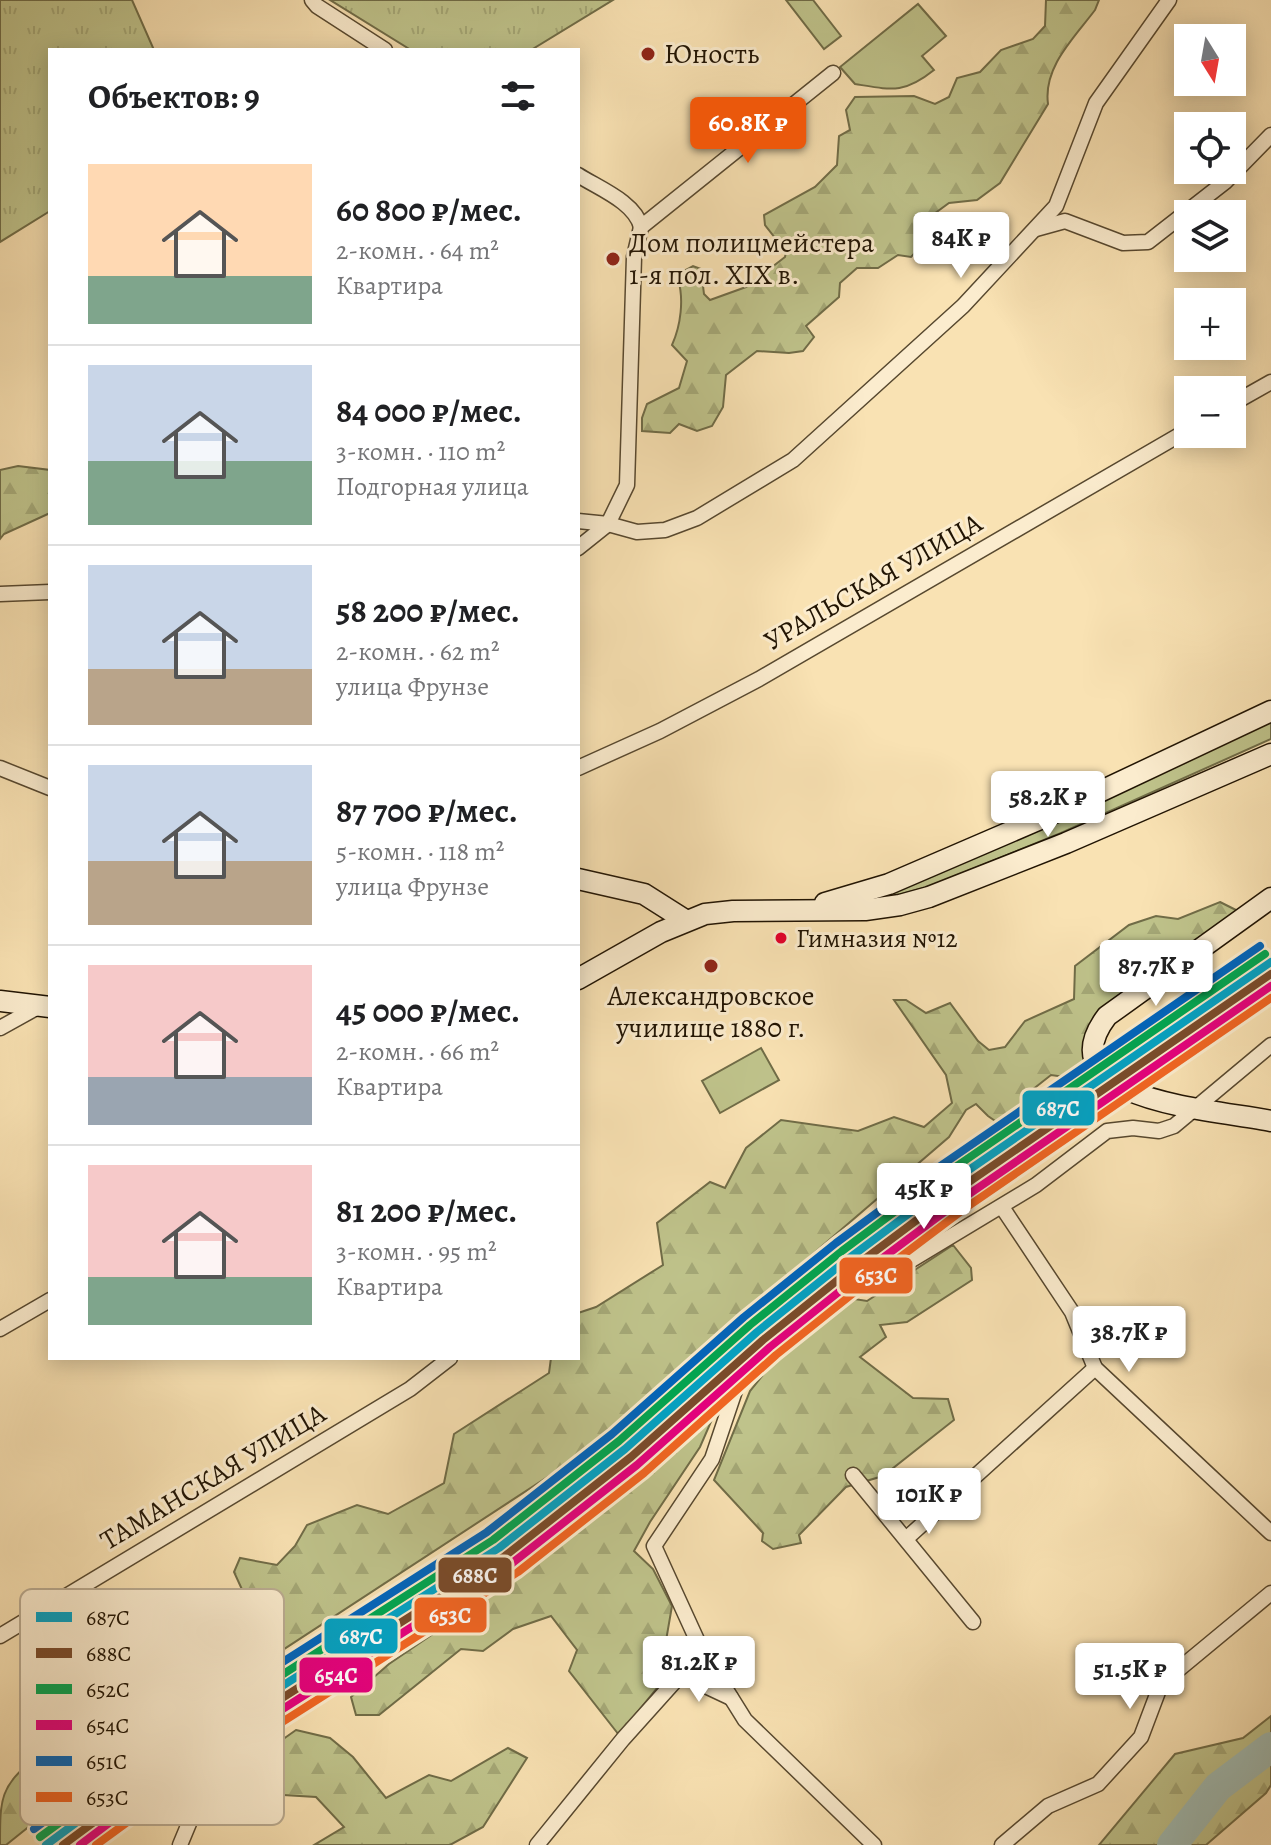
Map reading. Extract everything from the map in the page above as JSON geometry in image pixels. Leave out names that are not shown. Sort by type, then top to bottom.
[{"type":"main road","points":[[802,910],[889,884],[1061,810],[1271,711]]},
{"type":"main road","points":[[580,978],[685,920],[705,914],[865,910],[929,897],[1066,843],[1271,754]]},
{"type":"main road","points":[[580,879],[644,894],[685,920]]},
{"type":"main road","points":[[1271,898],[1107,1016],[1094,1033],[1092,1048],[1098,1065],[1109,1080],[1142,1097],[1271,1121]]},
{"type":"main road","points":[[0,1001],[44,1007]]},
{"type":"street","points":[[312,0],[382,48]]},
{"type":"street","points":[[580,521],[608,524],[637,532],[665,530],[697,518],[793,460],[963,306],[1056,206],[1096,103],[1169,0]]},
{"type":"street","points":[[641,227],[833,73]]},
{"type":"street","points":[[1035,230],[1065,221],[1123,243],[1148,242],[1225,182],[1271,135]]},
{"type":"street","points":[[580,176],[629,208],[641,227],[634,257],[627,485],[608,524],[580,546]]},
{"type":"street","points":[[1246,396],[1271,382]]},
{"type":"street","name":"УРАЛЬСКАЯ УЛИЦА","points":[[580,767],[660,731],[759,679],[1174,438]]},
{"type":"street","points":[[0,594],[48,592]]},
{"type":"street","points":[[0,768],[48,787]]},
{"type":"street","points":[[0,1028],[44,1007]]},
{"type":"street","points":[[284,1714],[442,1611],[520,1555],[618,1473],[720,1378],[745,1361],[836,1282],[885,1276],[1002,1207],[1070,1162],[1107,1131],[1133,1128],[1159,1131],[1174,1126],[1271,1045]]},
{"type":"street","points":[[1002,1207],[1072,1312],[1095,1368],[1271,1533]]},
{"type":"street","points":[[0,1329],[48,1301]]},
{"type":"street","name":"ТАМАНСКАЯ УЛИЦА","points":[[78,1589],[410,1389],[447,1360]]},
{"type":"street","points":[[745,1361],[712,1459],[654,1546],[702,1651],[745,1720],[874,1845]]},
{"type":"street","points":[[907,1538],[1095,1368]]},
{"type":"street","points":[[853,1475],[973,1622]]},
{"type":"street","points":[[1002,1845],[1048,1806],[1098,1784],[1141,1737],[1161,1684],[1271,1593]]},
{"type":"street","name":"ТАМАНСКАЯ УЛИЦА","points":[[0,1636],[20,1624]]},
{"type":"street","points":[[537,1845],[623,1739],[702,1651]]},
{"type":"street","points":[[682,1675],[731,1698]]},
{"type":"street","points":[[180,1845],[188,1825]]},
{"type":"green space","points":[[0,0],[132,0],[153,48],[48,48],[48,212],[0,242]]},
{"type":"green space","points":[[330,0],[613,0],[534,48],[408,48]]},
{"type":"green space","points":[[786,0],[813,0],[841,36],[824,49]]},
{"type":"green space","points":[[1046,0],[1099,0],[1055,65],[1050,78],[1048,104],[1000,183],[977,200],[949,203],[923,222],[923,244],[911,257],[898,255],[878,268],[857,268],[840,283],[839,297],[806,326],[814,337],[803,351],[757,351],[726,375],[723,407],[712,426],[697,431],[679,424],[670,433],[642,431],[647,404],[679,388],[687,361],[672,345],[681,312],[678,279],[682,272],[693,266],[701,269],[704,294],[710,300],[746,287],[785,257],[786,252],[765,225],[764,215],[815,187],[837,165],[839,136],[850,130],[846,110],[855,97],[914,96],[935,104],[949,97],[957,78],[980,72],[1001,50],[1033,39],[1045,26]]},
{"type":"green space","points":[[918,4],[946,36],[922,56],[934,70],[906,87],[879,88],[855,84],[840,67]]},
{"type":"green space","points":[[18,466],[48,470],[48,514],[4,534],[0,539],[0,470]]},
{"type":"green space","points":[[1271,722],[1271,739],[1061,833],[931,886],[891,897],[889,893]]},
{"type":"green space","points":[[1220,902],[1238,911],[1103,1013],[1093,1075],[1079,1079],[1051,1075],[1032,1090],[1038,1101],[1004,1127],[976,1104],[966,1110],[949,1137],[572,1461],[284,1649],[284,1589],[242,1589],[234,1572],[240,1558],[277,1565],[295,1546],[307,1525],[357,1505],[388,1514],[444,1483],[454,1434],[549,1373],[551,1360],[580,1360],[580,1312],[596,1307],[663,1265],[657,1223],[710,1182],[725,1188],[746,1148],[781,1120],[858,1131],[894,1117],[924,1127],[952,1103],[946,1075],[894,1000],[906,1000],[926,1013],[950,1003],[978,1041],[989,1050],[1005,1047],[1025,1021],[1074,999],[1075,966],[1129,925],[1156,916],[1178,919]]},
{"type":"green space","points":[[761,1048],[779,1080],[720,1113],[702,1081]]},
{"type":"green space","points":[[953,1245],[971,1268],[972,1280],[907,1322],[880,1325],[886,1337],[860,1357],[913,1398],[948,1399],[954,1420],[883,1476],[846,1487],[799,1535],[801,1543],[773,1549],[762,1541],[763,1533],[714,1480],[750,1391],[789,1343],[848,1298],[867,1301]]},
{"type":"green space","points":[[709,1403],[717,1408],[700,1447],[634,1551],[653,1569],[672,1606],[658,1687],[619,1735],[569,1671],[577,1650],[551,1616],[513,1629],[483,1651],[461,1649],[379,1715],[356,1715],[351,1697],[389,1664],[512,1580],[687,1429]]},
{"type":"green space","points":[[1271,1716],[1271,1785],[1266,1793],[1206,1845],[1099,1845],[1175,1754],[1243,1738]]},
{"type":"green space","points":[[296,1730],[330,1738],[353,1757],[386,1798],[429,1775],[451,1781],[508,1748],[527,1758],[483,1827],[450,1845],[314,1845],[344,1827],[316,1797],[284,1795],[284,1738]]},
{"type":"green space","points":[[20,1772],[20,1825],[31,1825],[6,1845],[0,1845],[4,1794]]},
{"type":"waterway","points":[[1172,1845],[1218,1787],[1271,1747]]},
{"type":"transit line","name":"651С","points":[[284,1661],[487,1532],[612,1434],[744,1317],[836,1243],[936,1169],[1260,946]]},
{"type":"transit line","name":"652С","points":[[284,1674],[493,1540],[619,1441],[750,1325],[842,1251],[941,1177],[1265,954]]},
{"type":"transit line","name":"687С","points":[[284,1685],[499,1548],[625,1449],[757,1332],[848,1259],[947,1185],[1271,962]]},
{"type":"transit line","name":"688С","points":[[284,1697],[505,1556],[631,1457],[763,1340],[854,1267],[953,1193],[1271,974]]},
{"type":"transit line","name":"654С","points":[[284,1708],[511,1564],[637,1465],[770,1347],[860,1275],[959,1201],[1271,986]]},
{"type":"transit line","name":"653С","points":[[284,1721],[518,1572],[644,1473],[776,1355],[866,1283],[964,1209],[1271,998]]},
{"type":"transit line","name":"651С","points":[[34,1829],[39,1825]]},
{"type":"transit line","name":"652С","points":[[40,1837],[56,1825]]},
{"type":"transit line","name":"687С","points":[[46,1845],[73,1825]]},
{"type":"transit line","name":"688С","points":[[63,1845],[90,1825]]},
{"type":"transit line","name":"654С","points":[[80,1845],[106,1825]]},
{"type":"transit line","name":"653С","points":[[96,1845],[123,1825]]},
{"type":"place","name":"Юность","points":[[648,54]]},
{"type":"place","name":"Дом полицмейстера 1-я пол. XIX в.","points":[[613,259]]},
{"type":"place","name":"Гимназия №12","points":[[781,938]]},
{"type":"place","name":"Александровское училище 1880 г.","points":[[711,966]]}]
